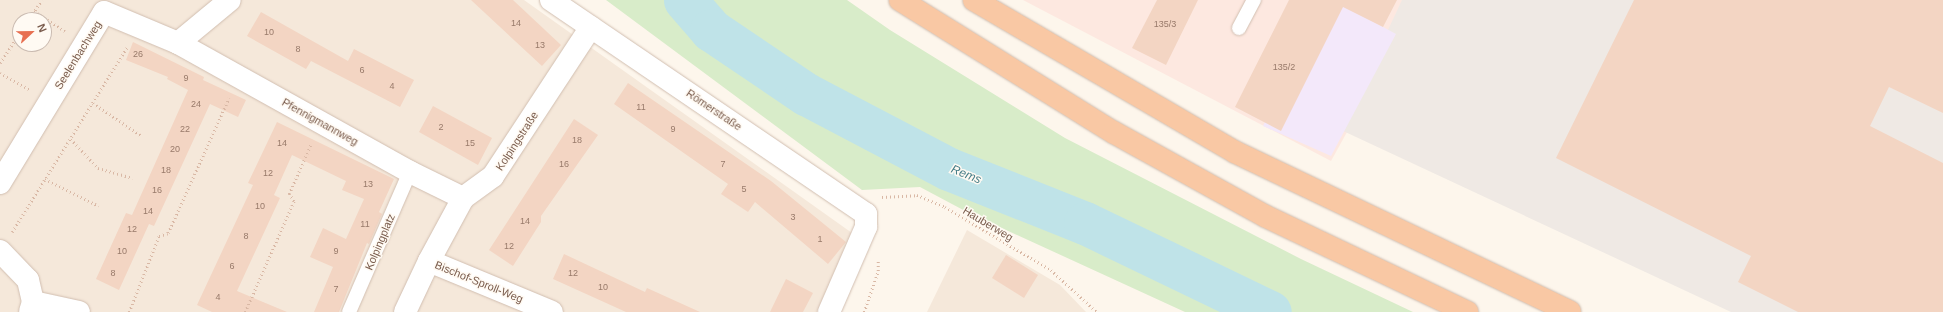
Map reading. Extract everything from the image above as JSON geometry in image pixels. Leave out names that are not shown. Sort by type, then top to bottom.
[{"type":"highway","points":[[900,0],[1106,128],[1265,216],[1467,312]]},
{"type":"highway","points":[[974,0],[1235,152],[1570,312]]},
{"type":"street","points":[[178,43],[230,0]]},
{"type":"street","name":"Römerstraße","points":[[551,0],[855,205],[866,214],[866,227],[829,312]]},
{"type":"street","name":"Seelenbachweg","points":[[0,183],[104,12],[178,43]]},
{"type":"street","name":"Kolpingstraße","points":[[405,312],[429,261],[463,198],[493,176],[591,27]]},
{"type":"street","name":"Pfennigmannweg","points":[[178,43],[410,172],[463,198]]},
{"type":"street","points":[[0,251],[28,280],[31,307],[78,312]]},
{"type":"street","name":"Bischof-Sproll-Weg","points":[[429,261],[552,312]]},
{"type":"lane","points":[[1239,28],[1254,0]]},
{"type":"lane","name":"Kolpingplatz","points":[[349,312],[410,172]]},
{"type":"path","points":[[42,0],[34,11],[85,44]]},
{"type":"path","points":[[0,251],[140,27]]},
{"type":"path","points":[[0,62],[12,44]]},
{"type":"path","points":[[0,73],[50,101]]},
{"type":"path","points":[[129,312],[159,236],[168,233],[238,76]]},
{"type":"path","points":[[93,104],[142,136]]},
{"type":"path","points":[[245,312],[294,202],[288,194],[320,122]]},
{"type":"path","points":[[71,139],[98,168],[133,178]]},
{"type":"path","points":[[45,179],[99,206]]},
{"type":"path","name":"Hauberweg","points":[[855,205],[872,199],[917,196],[945,207],[1052,270],[1097,312]]},
{"type":"shaded area","points":[[0,0],[524,0],[852,233],[818,312],[0,312]]},
{"type":"shaded area","points":[[1023,0],[1420,0],[1331,161]]},
{"type":"shaded area","points":[[1325,0],[1333,0],[1396,34],[1331,156],[1263,126]]},
{"type":"shaded area","points":[[1402,0],[1943,0],[1943,312],[1731,312],[1341,130]]},
{"type":"shaded area","points":[[967,230],[1060,285],[1086,312],[927,312]]},
{"type":"green space","points":[[606,0],[847,0],[890,30],[1065,138],[1301,259],[1413,312],[1185,312],[967,212],[920,187],[862,190]]},
{"type":"building","points":[[471,0],[513,0],[561,45],[542,66]]},
{"type":"building","points":[[1157,0],[1198,0],[1166,65],[1132,48]]},
{"type":"building","points":[[1289,0],[1397,0],[1383,27],[1343,7],[1281,131],[1235,107]]},
{"type":"building","points":[[1634,0],[1943,0],[1943,113],[1889,87],[1870,126],[1943,163],[1943,312],[1798,312],[1738,282],[1751,256],[1556,158]]},
{"type":"building","points":[[261,12],[348,61],[354,49],[414,80],[400,107],[311,61],[306,69],[247,36]]},
{"type":"building","points":[[133,42],[204,77],[203,80],[246,100],[238,117],[210,104],[154,226],[149,224],[119,290],[96,279],[126,213],[132,215],[188,90],[167,79],[168,77],[126,60]]},
{"type":"building","points":[[628,83],[771,181],[846,242],[828,264],[755,202],[748,212],[721,194],[728,184],[614,104]]},
{"type":"building","points":[[433,106],[492,138],[478,165],[419,132]]},
{"type":"building","points":[[574,119],[598,135],[541,216],[541,222],[513,266],[489,250]]},
{"type":"building","points":[[277,122],[394,179],[379,212],[382,214],[369,244],[367,243],[339,312],[314,312],[333,267],[310,257],[323,228],[346,239],[364,199],[342,190],[346,181],[292,155],[274,195],[280,198],[237,291],[287,312],[212,312],[197,305],[253,185],[248,183]]},
{"type":"building","points":[[564,254],[645,292],[647,288],[700,312],[626,312],[553,279]]},
{"type":"building","points":[[1006,255],[1038,275],[1024,298],[992,278]]},
{"type":"building","points":[[786,279],[813,293],[803,312],[770,312]]},
{"type":"waterway","name":"Rems","points":[[685,0],[711,30],[806,94],[949,169],[1085,223],[1270,312]]}]
